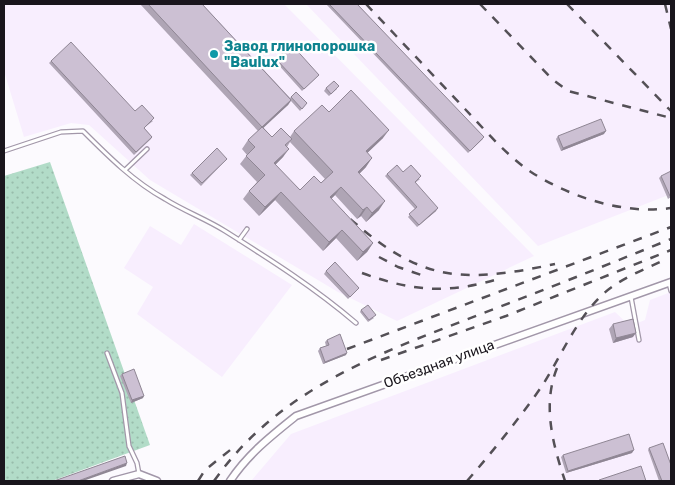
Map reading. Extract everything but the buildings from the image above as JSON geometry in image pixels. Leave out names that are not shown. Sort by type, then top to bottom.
[{"type":"street","name":"Объездная улица","points":[[230,481],[243,462],[268,438],[296,416],[670,283]]},
{"type":"street","points":[[113,481],[139,474],[158,481]]},
{"type":"lane","points":[[4,150],[61,132],[83,131],[125,170],[164,199],[239,240],[318,291],[356,323]]},
{"type":"lane","points":[[125,170],[147,149]]},
{"type":"lane","points":[[239,240],[247,229]]},
{"type":"lane","points":[[670,283],[671,291]]},
{"type":"lane","points":[[631,297],[639,340]]},
{"type":"lane","points":[[107,353],[122,393],[129,446],[137,463],[139,474]]},
{"type":"shaded area","points":[[4,4],[284,4],[534,256],[397,321],[338,292],[150,180],[89,125],[71,123],[24,137],[4,71]]},
{"type":"shaded area","points":[[306,4],[671,4],[671,194],[538,246]]},
{"type":"shaded area","points":[[194,224],[292,285],[222,377],[137,314],[153,287],[124,268],[150,226],[181,245]]},
{"type":"shaded area","points":[[671,292],[671,481],[251,481],[291,434],[615,312],[630,326],[645,320],[650,300]]},
{"type":"green space","points":[[50,162],[150,445],[52,481],[4,481],[4,176]]},
{"type":"railway","points":[[366,4],[496,142],[531,172],[563,189],[598,202],[635,209],[671,208]]},
{"type":"railway","points":[[480,4],[552,79],[568,91],[671,118]]},
{"type":"railway","points":[[567,4],[671,111]]},
{"type":"railway","points":[[665,4],[671,29]]},
{"type":"railway","points":[[337,207],[389,249],[413,262],[437,271],[461,275],[488,274],[519,271],[555,264]]},
{"type":"railway","points":[[347,349],[671,227]]},
{"type":"railway","points":[[214,481],[242,447],[273,418],[306,394],[342,373],[419,338],[671,239]]},
{"type":"railway","points":[[381,360],[506,316],[671,250]]},
{"type":"railway","points":[[379,257],[398,267],[427,277]]},
{"type":"railway","points":[[467,481],[506,435],[542,386],[576,328],[591,307],[614,286],[662,261]]},
{"type":"railway","points":[[362,273],[398,284],[432,289],[465,287],[502,278]]},
{"type":"railway","points":[[557,368],[550,396],[550,411],[553,439],[565,481]]},
{"type":"railway","points":[[198,481],[205,470],[234,447]]},
{"type":"place","name":"Завод глинопорошка \"Baulux\"","points":[[214,54]]}]
